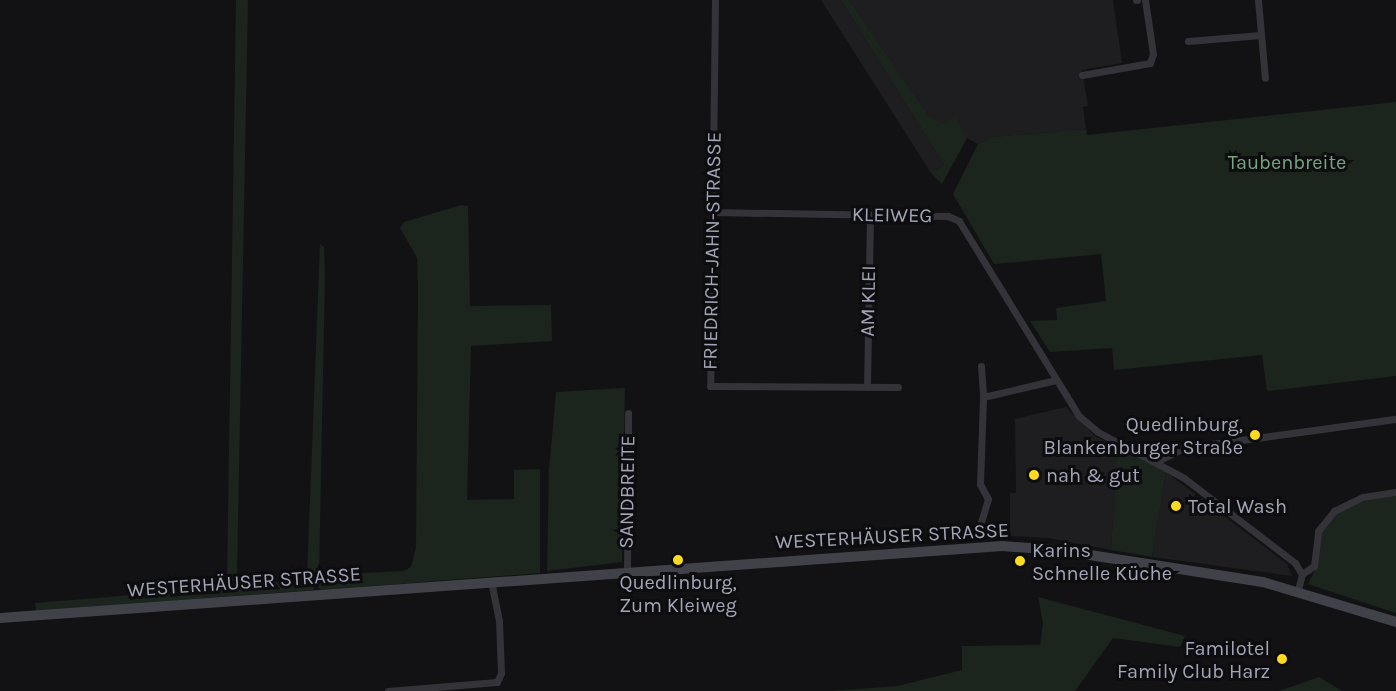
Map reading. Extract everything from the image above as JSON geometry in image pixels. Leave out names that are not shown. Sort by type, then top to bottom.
[{"type":"main road","name":"WESTERHÄUSER STRASSE","points":[[0,618],[1002,546],[1058,550],[1298,590],[1396,622]]},
{"type":"street","name":"FRIEDRICH-JAHN-STRASSE","points":[[715,0],[710,386],[898,387]]},
{"type":"street","points":[[1082,75],[1150,63],[1153,54],[1145,0]]},
{"type":"street","points":[[1258,0],[1265,78]]},
{"type":"street","points":[[1188,41],[1261,35]]},
{"type":"street","name":"KLEIWEG","points":[[712,212],[948,216],[959,221],[1073,408],[1098,432],[1184,478],[1295,563],[1302,574]]},
{"type":"street","name":"AM KLEI","points":[[867,387],[870,215]]},
{"type":"street","points":[[981,366],[983,397],[980,484],[988,499],[981,522]]},
{"type":"street","points":[[983,397],[1056,380]]},
{"type":"street","name":"SANDBREITE","points":[[627,572],[628,413]]},
{"type":"street","points":[[1156,462],[1183,448],[1396,419]]},
{"type":"street","points":[[1298,590],[1302,574],[1314,566],[1318,531],[1334,511],[1363,497],[1396,492]]},
{"type":"street","points":[[388,691],[497,682],[501,673],[499,621],[491,581]]},
{"type":"shaded area","points":[[821,0],[841,0],[944,165],[931,173]]},
{"type":"shaded area","points":[[849,0],[1113,0],[1122,63],[1082,70],[1088,106],[1083,107],[1086,129],[992,137],[978,144],[967,138],[956,117],[943,123],[929,116]]},
{"type":"shaded area","points":[[1066,407],[1096,437],[1117,446],[1111,550],[1049,538],[1010,536],[1010,493],[1016,493],[1015,419]]},
{"type":"shaded area","points":[[1166,472],[1287,564],[1292,576],[1152,557]]},
{"type":"green space","points":[[236,0],[248,0],[237,574],[241,582],[265,584],[307,577],[320,244],[324,247],[325,274],[319,575],[404,571],[411,567],[416,548],[417,258],[400,228],[404,222],[461,205],[468,206],[470,306],[551,305],[552,341],[471,346],[467,500],[514,499],[514,470],[540,469],[540,573],[321,590],[315,584],[313,590],[36,611],[35,603],[220,588],[227,582]]},
{"type":"green space","points":[[841,0],[849,0],[929,116],[943,123],[956,116],[967,138],[942,184],[931,173],[944,165]]},
{"type":"green space","name":"Taubenbreite","points":[[1396,102],[1396,376],[1267,391],[1262,355],[1114,370],[1112,348],[1050,352],[1030,321],[1057,320],[1056,308],[1106,301],[1101,254],[994,264],[953,194],[978,144],[992,137],[1086,129],[1087,135]]},
{"type":"green space","points":[[625,388],[622,562],[547,571],[549,469],[556,392]]},
{"type":"green space","points":[[1117,446],[1166,472],[1152,557],[1111,550]]},
{"type":"green space","points":[[1396,496],[1396,613],[1308,584],[1318,564],[1321,532],[1336,513],[1364,501]]},
{"type":"green space","points":[[1038,597],[1185,636],[1180,647],[1113,638],[1075,691],[832,691],[897,686],[962,670],[962,646],[1040,645],[1043,623]]},
{"type":"green space","points":[[1319,677],[1342,691],[1279,691]]},
{"type":"place","name":"Quedlinburg, Blankenburger Straße","points":[[1255,435]]},
{"type":"place","name":"nah & gut","points":[[1034,475]]},
{"type":"place","name":"Total Wash","points":[[1176,506]]},
{"type":"place","name":"Quedlinburg, Zum Kleiweg","points":[[678,560]]},
{"type":"place","name":"Karins Schnelle Küche","points":[[1020,561]]},
{"type":"place","name":"Familotel Family Club Harz","points":[[1282,659]]}]
